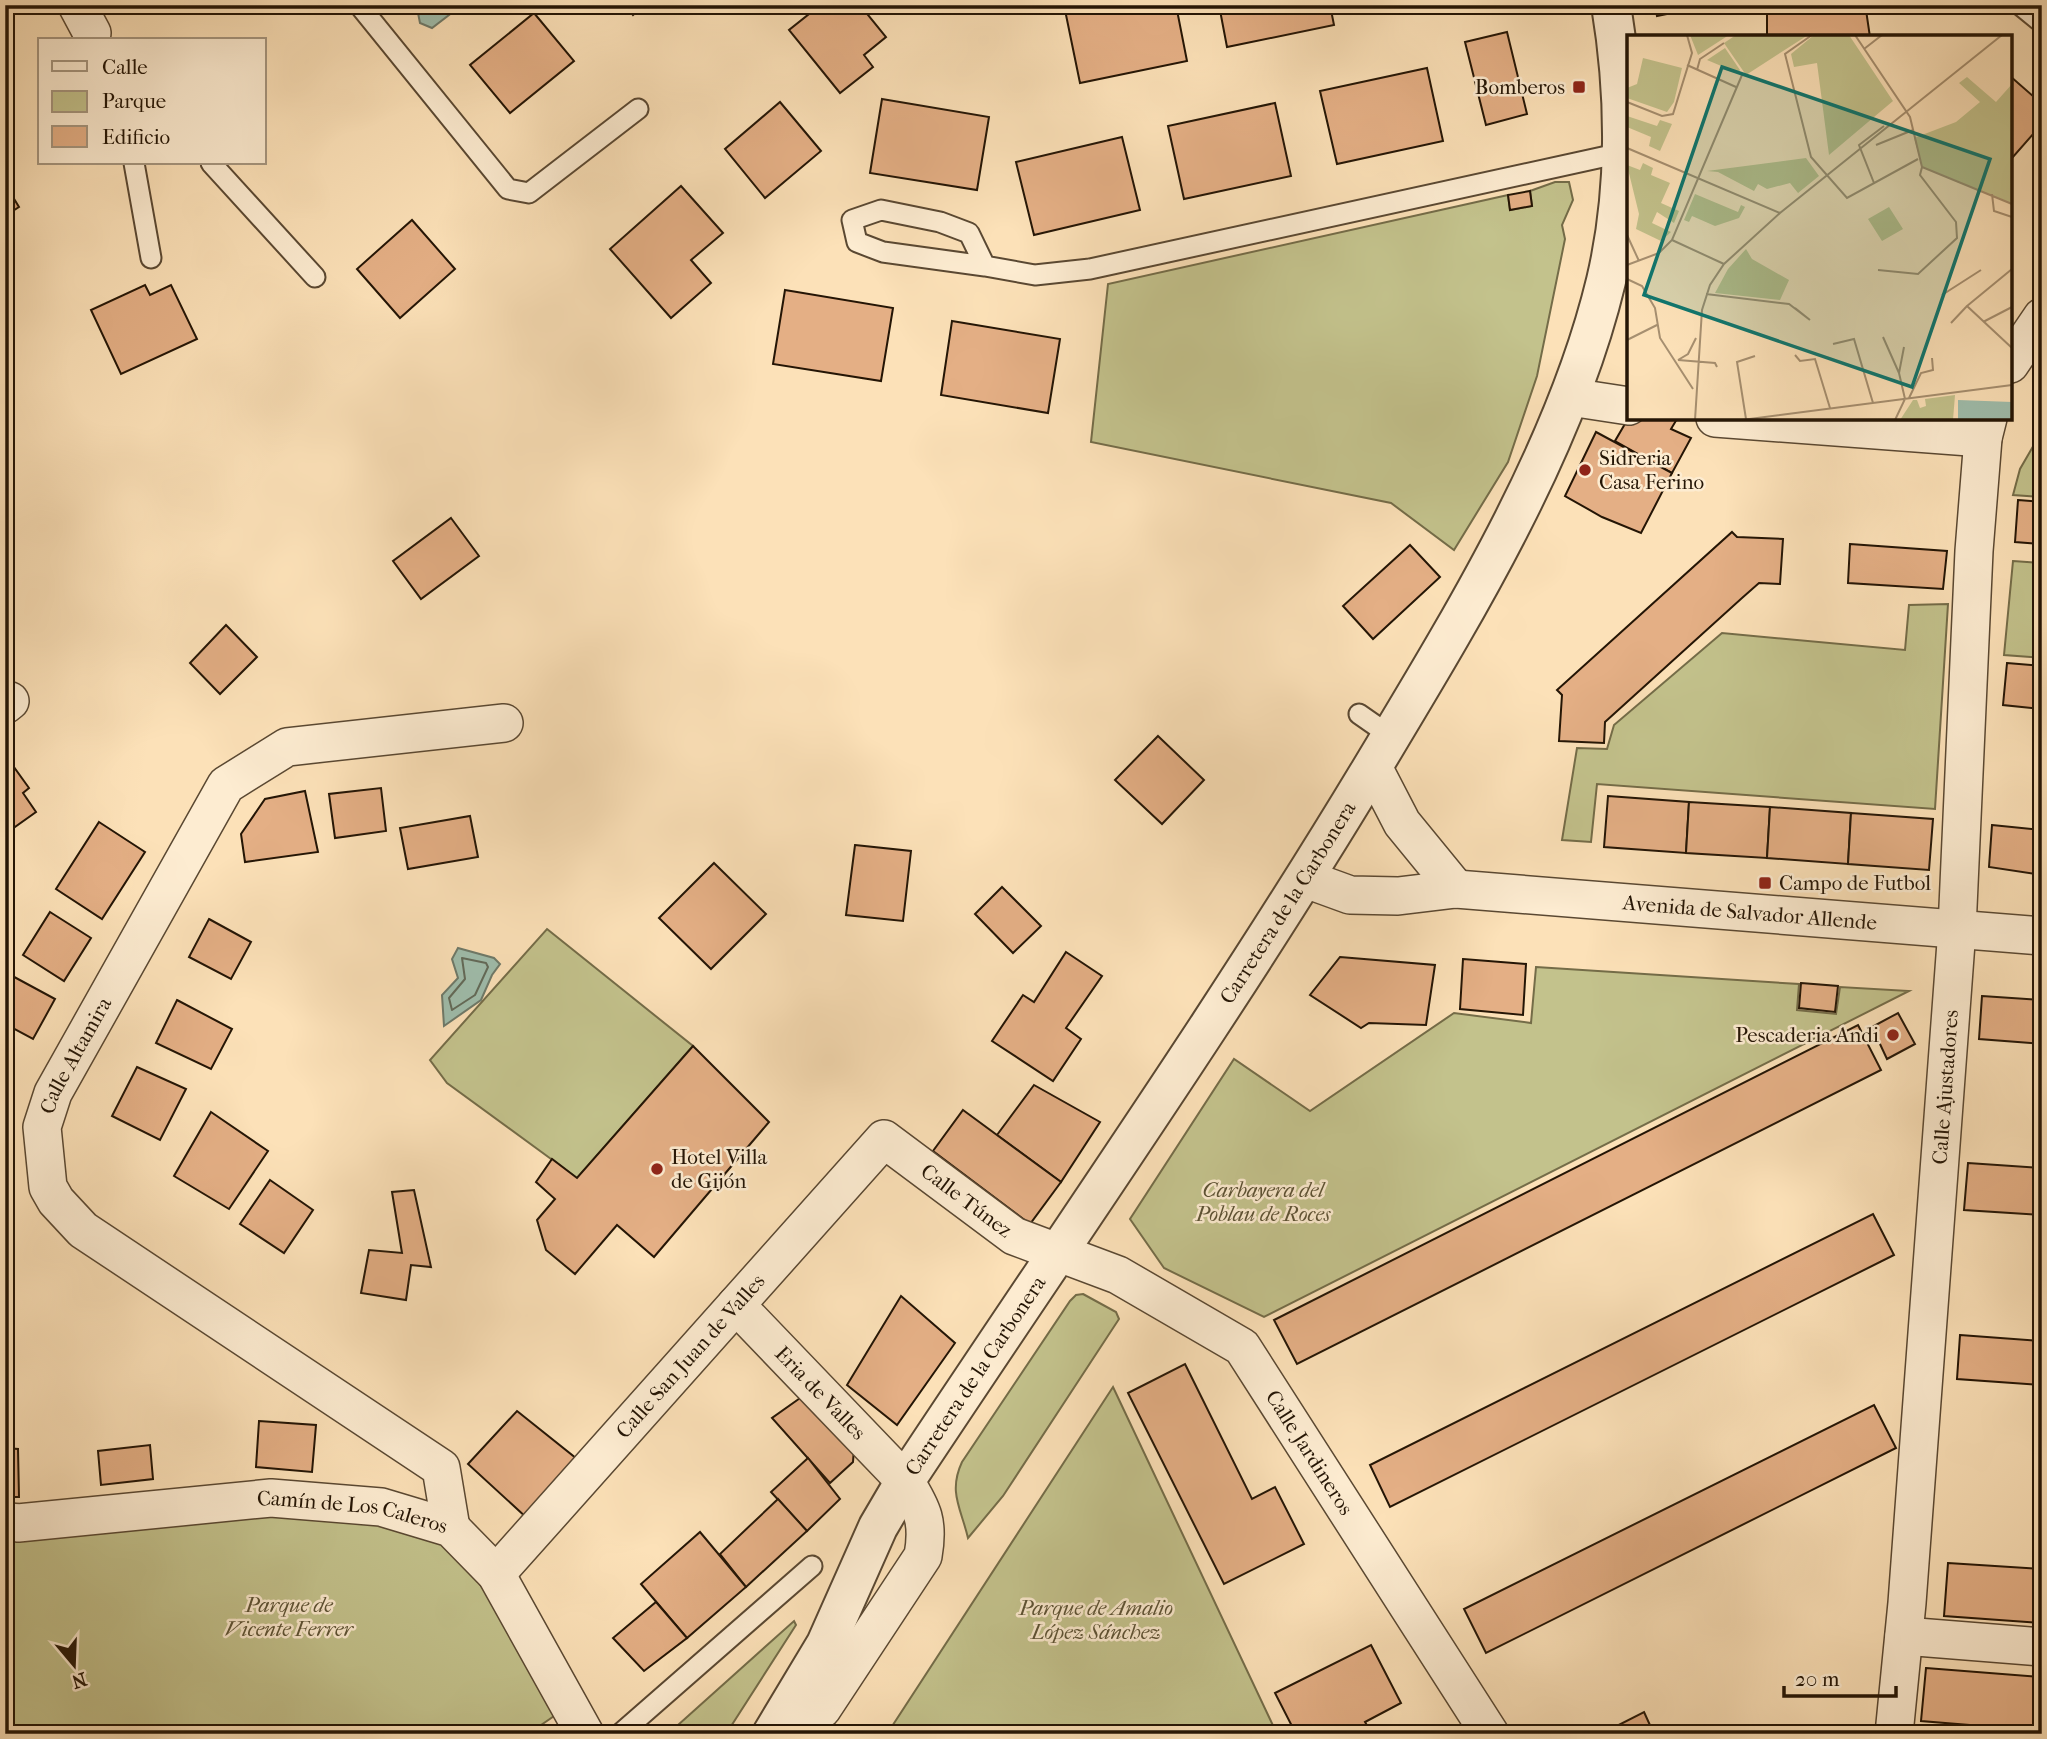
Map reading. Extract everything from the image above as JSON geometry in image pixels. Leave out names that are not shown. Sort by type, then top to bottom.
[{"type":"street","name":"Carretera de la Carbonera","points":[[773,1734],[826,1644],[878,1528],[905,1481],[1306,879],[1488,571],[1570,397],[1605,284],[1618,220],[1621,153],[1611,5]]},
{"type":"street","points":[[2012,361],[2042,317]]},
{"type":"street","points":[[1570,397],[1627,405]]},
{"type":"street","points":[[1769,420],[1985,428]]},
{"type":"street","name":"Calle Ajustadores","points":[[1894,1734],[1904,1636],[1957,929],[1974,551],[1985,428]]},
{"type":"street","name":"Calle Altamira","points":[[451,1528],[441,1468],[83,1230],[56,1201],[48,1187],[41,1127],[53,1093],[226,785],[287,747],[504,723]]},
{"type":"street","points":[[1382,752],[1402,823],[1456,889]]},
{"type":"street","name":"Avenida de Salvador Allende","points":[[1306,879],[1350,895],[1398,896],[1456,889],[2042,936]]},
{"type":"street","name":"Calle Túnez","points":[[884,1139],[1014,1236],[1056,1253]]},
{"type":"street","name":"Calle San Juan de Valles","points":[[496,1574],[884,1139]]},
{"type":"street","name":"Calle Jardineros","points":[[1056,1253],[1118,1275],[1242,1347],[1490,1734]]},
{"type":"street","name":"Eria de Valles","points":[[736,1306],[905,1481],[920,1506],[928,1530],[923,1556],[822,1709],[773,1734]]},
{"type":"street","name":"Camín de Los Caleros","points":[[5,1521],[18,1523],[271,1498],[381,1507],[451,1528],[496,1574],[586,1734]]},
{"type":"street","points":[[1904,1636],[2042,1647]]},
{"type":"lane","points":[[359,5],[508,190],[529,193],[638,110]]},
{"type":"lane","points":[[2020,5],[2042,23]]},
{"type":"lane","points":[[985,266],[970,233],[940,222],[881,210],[852,220],[857,242],[883,252],[1035,275],[1090,269],[1621,153]]},
{"type":"lane","points":[[134,164],[151,258]]},
{"type":"lane","points":[[212,164],[315,277]]},
{"type":"lane","points":[[1359,714],[1382,752]]},
{"type":"lane","points":[[620,1734],[812,1566]]},
{"type":"green space","points":[[1555,182],[1569,182],[1573,200],[1562,225],[1565,239],[1537,376],[1508,462],[1454,550],[1391,503],[1091,442],[1108,284],[1508,195],[1510,210],[1532,206],[1530,191]]},
{"type":"green space","points":[[2042,431],[2042,497],[2013,495],[2020,469]]},
{"type":"green space","points":[[2013,561],[2042,563],[2042,658],[2004,655]]},
{"type":"green space","points":[[1948,604],[1935,809],[1597,784],[1591,842],[1562,840],[1577,748],[1607,749],[1614,725],[1722,633],[1905,650],[1909,605]]},
{"type":"green space","points":[[547,929],[693,1046],[577,1178],[447,1083],[430,1060]]},
{"type":"green space","name":"Carbayera del Poblau de Roces","points":[[1536,967],[1799,984],[1797,1010],[1836,1014],[1840,987],[1909,991],[1264,1317],[1164,1268],[1130,1219],[1234,1059],[1310,1111],[1454,1013],[1531,1023]]},
{"type":"green space","points":[[1083,1294],[1116,1312],[1119,1319],[1003,1496],[968,1538],[956,1491],[962,1462],[1070,1301],[1076,1295]]},
{"type":"green space","name":"Parque de Amalio López Sánchez","points":[[1113,1387],[1277,1734],[887,1734]]},
{"type":"green space","name":"Parque de Vicente Ferrer","points":[[271,1498],[451,1527],[570,1705],[528,1734],[5,1734],[5,1521]]},
{"type":"green space","points":[[794,1621],[796,1625],[726,1734],[668,1734]]},
{"type":"water","points":[[421,5],[462,5],[432,28],[420,23],[417,8]]},
{"type":"water","points":[[458,948],[494,958],[500,964],[481,1000],[444,1026],[442,995],[458,978],[452,959]]},
{"type":"building","points":[[625,5],[644,5],[633,15]]},
{"type":"building","points":[[810,5],[860,5],[886,37],[864,55],[873,67],[840,93],[789,30],[814,10]]},
{"type":"building","points":[[1089,5],[1176,5],[1187,61],[1080,83],[1065,10]]},
{"type":"building","points":[[1219,5],[1330,5],[1334,25],[1227,47]]},
{"type":"building","points":[[1382,5],[1414,5],[1383,12]]},
{"type":"building","points":[[1655,5],[1695,5],[1696,8],[1657,16]]},
{"type":"building","points":[[1866,10],[1870,35],[1767,35],[1767,11]]},
{"type":"building","points":[[534,13],[574,61],[510,113],[470,65]]},
{"type":"building","points":[[1507,32],[1527,114],[1486,125],[1465,42]]},
{"type":"building","points":[[1427,68],[1443,141],[1337,164],[1320,91]]},
{"type":"building","points":[[2012,78],[2042,104],[2042,124],[2013,157]]},
{"type":"building","points":[[882,99],[989,117],[977,190],[870,173]]},
{"type":"building","points":[[780,102],[821,151],[765,198],[725,149]]},
{"type":"building","points":[[1275,103],[1291,176],[1184,199],[1168,126]]},
{"type":"building","points":[[1122,137],[1140,210],[1034,235],[1016,162]]},
{"type":"building","points":[[5,184],[19,207],[5,216]]},
{"type":"building","points":[[681,186],[723,233],[691,260],[711,283],[671,318],[610,249]]},
{"type":"building","points":[[1530,191],[1532,206],[1510,210],[1508,195]]},
{"type":"building","points":[[412,220],[455,269],[400,318],[357,269]]},
{"type":"building","points":[[145,285],[150,295],[171,285],[197,339],[121,374],[91,310]]},
{"type":"building","points":[[785,290],[893,308],[881,381],[773,364]]},
{"type":"building","points":[[952,321],[1060,339],[1048,413],[941,395]]},
{"type":"building","points":[[1627,420],[1676,420],[1671,429],[1691,438],[1672,473],[1615,441]]},
{"type":"building","points":[[1596,432],[1672,473],[1641,533],[1602,517],[1565,496]]},
{"type":"building","points":[[2018,500],[2042,502],[2042,544],[2015,542]]},
{"type":"building","points":[[451,518],[479,556],[421,599],[393,561]]},
{"type":"building","points":[[1732,532],[1737,537],[1783,539],[1780,584],[1759,583],[1742,598],[1605,722],[1604,743],[1559,741],[1562,695],[1557,690]]},
{"type":"building","points":[[1850,544],[1947,551],[1943,589],[1848,583]]},
{"type":"building","points":[[1410,545],[1440,577],[1373,639],[1343,606]]},
{"type":"building","points":[[226,625],[257,657],[220,694],[190,663]]},
{"type":"building","points":[[2007,663],[2042,666],[2042,709],[2003,705]]},
{"type":"building","points":[[1158,736],[1204,780],[1162,824],[1115,780]]},
{"type":"building","points":[[6,756],[29,788],[23,793],[36,812],[5,834]]},
{"type":"building","points":[[381,788],[386,831],[335,838],[329,794]]},
{"type":"building","points":[[305,791],[318,852],[245,862],[241,834],[265,799]]},
{"type":"building","points":[[1608,796],[1689,802],[1686,853],[1604,847]]},
{"type":"building","points":[[1689,802],[1770,807],[1767,858],[1686,853]]},
{"type":"building","points":[[1770,807],[1851,813],[1848,864],[1767,858]]},
{"type":"building","points":[[1851,813],[1933,819],[1929,870],[1848,864]]},
{"type":"building","points":[[470,816],[478,857],[408,869],[400,828]]},
{"type":"building","points":[[99,822],[145,852],[102,919],[56,889]]},
{"type":"building","points":[[1992,825],[2042,830],[2042,875],[1989,867]]},
{"type":"building","points":[[855,845],[911,851],[903,921],[846,915]]},
{"type":"building","points":[[714,863],[766,914],[711,969],[659,918]]},
{"type":"building","points":[[1002,887],[1041,926],[1013,953],[975,914]]},
{"type":"building","points":[[50,912],[91,938],[64,981],[23,955]]},
{"type":"building","points":[[209,919],[251,942],[231,979],[189,957]]},
{"type":"building","points":[[1066,952],[1102,976],[1066,1028],[1081,1039],[1053,1081],[992,1041],[1023,995],[1034,1002]]},
{"type":"building","points":[[1340,957],[1435,965],[1426,1025],[1369,1023],[1361,1028],[1310,995]]},
{"type":"building","points":[[1463,959],[1526,964],[1523,1015],[1460,1009]]},
{"type":"building","points":[[5,972],[55,999],[33,1039],[5,1024]]},
{"type":"building","points":[[1801,983],[1838,986],[1835,1012],[1799,1008]]},
{"type":"building","points":[[1982,996],[2042,1000],[2042,1044],[1979,1039]]},
{"type":"building","points":[[177,1000],[232,1029],[211,1069],[156,1043]]},
{"type":"building","name":"Pescaderia Andi","points":[[1898,1013],[1915,1044],[1887,1059],[1872,1027]]},
{"type":"building","points":[[1858,1025],[1881,1070],[1297,1364],[1274,1320]]},
{"type":"building","name":"Hotel Villa de Gijón","points":[[693,1046],[769,1122],[654,1257],[617,1225],[575,1274],[546,1250],[537,1220],[555,1199],[536,1182],[552,1159],[577,1178]]},
{"type":"building","points":[[137,1067],[186,1089],[160,1140],[112,1116]]},
{"type":"building","points":[[1034,1085],[1100,1122],[1061,1182],[997,1135]]},
{"type":"building","points":[[963,1110],[1061,1182],[1030,1224],[933,1151]]},
{"type":"building","points":[[211,1112],[268,1151],[229,1209],[174,1176]]},
{"type":"building","points":[[1968,1163],[2042,1168],[2042,1215],[1964,1210]]},
{"type":"building","points":[[270,1180],[313,1210],[284,1253],[240,1224]]},
{"type":"building","points":[[414,1190],[431,1267],[411,1265],[406,1300],[361,1293],[369,1250],[402,1253],[392,1192]]},
{"type":"building","points":[[1873,1214],[1894,1255],[1390,1507],[1370,1465]]},
{"type":"building","points":[[901,1296],[955,1343],[897,1425],[847,1385]]},
{"type":"building","points":[[1960,1335],[2042,1341],[2042,1385],[1957,1379]]},
{"type":"building","points":[[1185,1364],[1252,1499],[1275,1487],[1304,1544],[1224,1584],[1128,1393]]},
{"type":"building","points":[[803,1396],[854,1448],[853,1462],[830,1483],[772,1418]]},
{"type":"building","points":[[1874,1405],[1896,1448],[1486,1653],[1464,1609]]},
{"type":"building","points":[[517,1411],[577,1459],[528,1519],[468,1464]]},
{"type":"building","points":[[259,1421],[316,1425],[312,1472],[256,1467]]},
{"type":"building","points":[[150,1445],[153,1479],[101,1485],[98,1451]]},
{"type":"building","points":[[5,1448],[18,1449],[19,1497],[5,1497]]},
{"type":"building","points":[[808,1458],[840,1499],[807,1531],[771,1492]]},
{"type":"building","points":[[778,1499],[807,1531],[746,1587],[720,1554]]},
{"type":"building","points":[[700,1532],[746,1587],[687,1638],[641,1584]]},
{"type":"building","points":[[1948,1563],[2042,1569],[2042,1623],[1944,1616]]},
{"type":"building","points":[[656,1602],[687,1638],[644,1671],[613,1638]]},
{"type":"building","points":[[1371,1645],[1401,1703],[1365,1722],[1372,1734],[1296,1734],[1275,1693]]},
{"type":"building","points":[[1926,1668],[2042,1677],[2042,1731],[1921,1721]]},
{"type":"building","points":[[1644,1712],[1654,1734],[1601,1734]]},
{"type":"place","name":"Bomberos","points":[[1579,87]]},
{"type":"place","name":"Sidreria Casa Ferino","points":[[1585,470]]},
{"type":"place","name":"Campo de Futbol","points":[[1765,883]]},
{"type":"place","name":"Pescaderia Andi","points":[[1893,1035]]},
{"type":"place","name":"Hotel Villa de Gijón","points":[[657,1169]]}]
